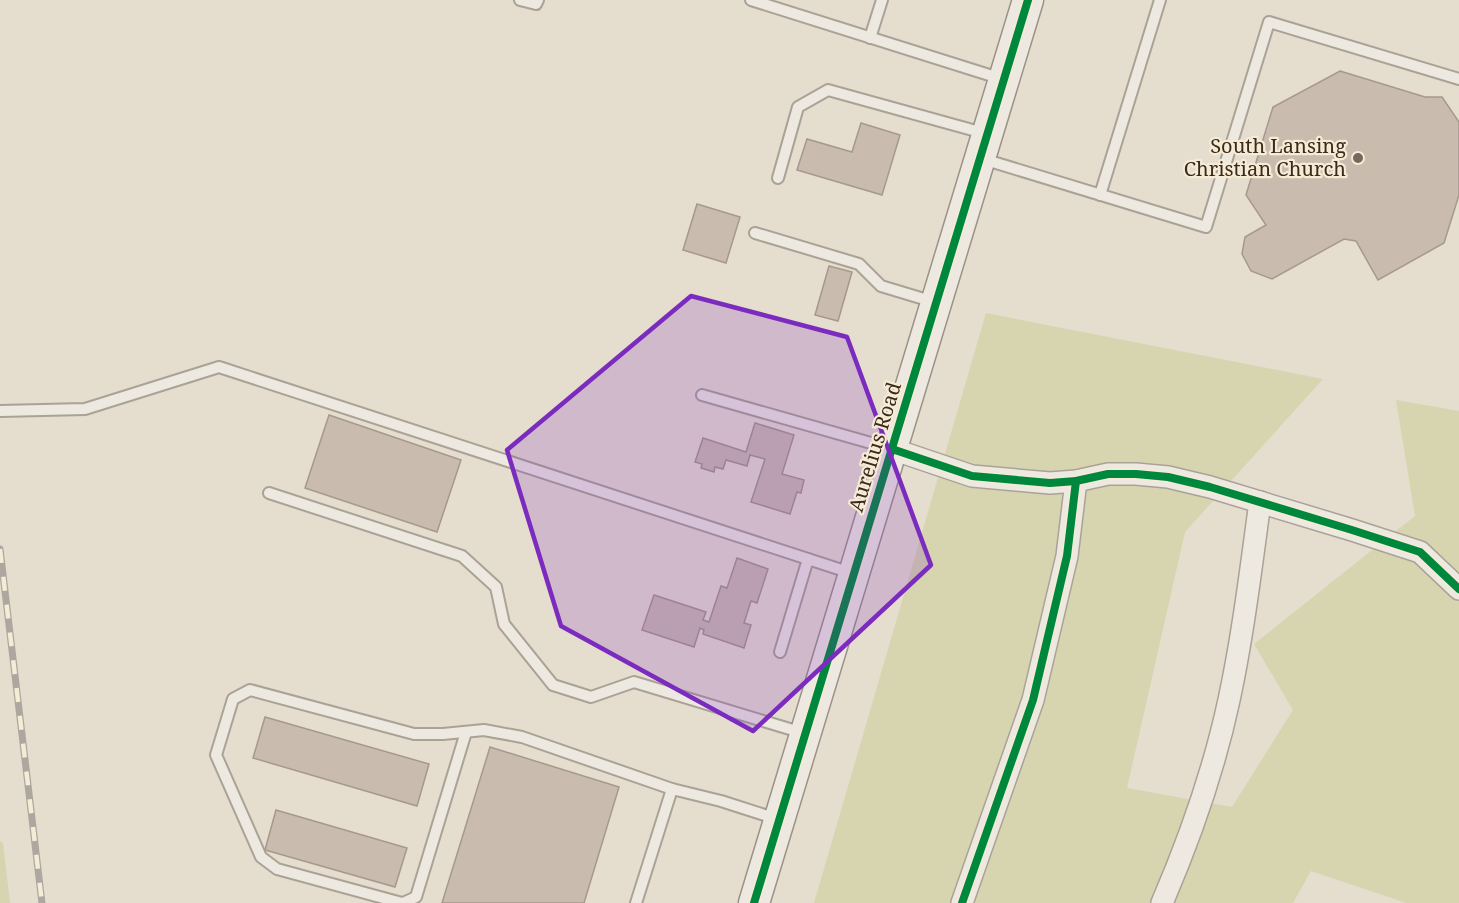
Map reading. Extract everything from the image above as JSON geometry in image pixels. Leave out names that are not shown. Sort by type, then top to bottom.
[{"type":"street","name":"Aurelius Road","points":[[754,903],[1028,0]]},
{"type":"street","points":[[892,449],[972,476],[1050,483],[1076,481],[1108,474],[1168,477],[1260,502],[1420,552],[1459,589]]},
{"type":"street","points":[[962,903],[1033,700],[1067,556],[1076,481]]},
{"type":"street","points":[[1162,903],[1189,838],[1214,761],[1229,701],[1243,624],[1260,502]]},
{"type":"lane","points":[[520,0],[536,4],[537,0]]},
{"type":"lane","points":[[751,0],[1004,80]]},
{"type":"lane","points":[[870,38],[882,0]]},
{"type":"lane","points":[[1100,195],[1160,0]]},
{"type":"lane","points":[[778,178],[798,107],[828,90],[983,146],[1100,195],[1206,227],[1269,22],[1459,79]]},
{"type":"lane","points":[[755,233],[859,264],[881,286],[936,303]]},
{"type":"lane","points":[[0,411],[85,409],[219,367],[854,574]]},
{"type":"lane","points":[[702,395],[892,449]]},
{"type":"lane","points":[[269,493],[462,556],[495,587],[504,624],[553,685],[591,697],[634,682],[806,734]]},
{"type":"lane","points":[[780,652],[808,559]]},
{"type":"lane","points":[[466,732],[416,897],[402,903],[278,868],[261,857],[216,755],[232,699],[250,690],[414,734],[484,730],[522,737],[672,789],[780,819]]},
{"type":"lane","points":[[636,903],[672,789]]},
{"type":"highlighted area","points":[[691,296],[847,337],[931,565],[753,731],[561,626],[507,450]]},
{"type":"green space","points":[[986,313],[1323,379],[1185,532],[1127,788],[1232,807],[1293,710],[1254,644],[1415,516],[1396,400],[1459,411],[1459,903],[1406,903],[1311,871],[1293,903],[814,903]]},
{"type":"green space","points":[[0,841],[3,843],[10,903],[0,903]]},
{"type":"building","name":"South Lansing Christian Church","points":[[1340,71],[1425,97],[1442,97],[1459,122],[1459,195],[1444,243],[1378,280],[1356,241],[1344,239],[1272,279],[1251,271],[1242,254],[1245,237],[1266,225],[1246,195],[1273,107]]},
{"type":"building","points":[[861,123],[900,135],[882,195],[797,170],[807,139],[852,152]]},
{"type":"building","points":[[697,204],[740,217],[726,263],[683,250]]},
{"type":"building","points":[[829,266],[852,272],[838,321],[815,315]]},
{"type":"building","points":[[329,415],[461,460],[437,532],[305,488]]},
{"type":"building","points":[[755,423],[794,435],[782,474],[804,480],[801,493],[797,492],[790,514],[751,502],[765,459],[750,455],[747,466],[726,460],[723,469],[715,467],[714,472],[701,468],[702,464],[695,462],[703,438],[746,452]]},
{"type":"building","points":[[737,558],[768,569],[757,603],[751,601],[744,623],[751,625],[744,648],[703,634],[704,630],[700,628],[694,647],[642,630],[654,595],[706,612],[703,620],[709,622],[721,586],[727,588]]},
{"type":"building","points":[[265,717],[429,764],[417,806],[253,758]]},
{"type":"building","points":[[490,747],[619,787],[584,903],[442,903]]},
{"type":"building","points":[[276,810],[407,848],[395,887],[265,850]]},
{"type":"railway","points":[[0,549],[42,903]]},
{"type":"cycle path","points":[[754,903],[1028,0]]},
{"type":"cycle path","points":[[892,449],[972,476],[1050,483],[1076,481],[1108,474],[1136,474],[1168,477],[1210,487],[1420,552],[1459,589]]},
{"type":"cycle path","points":[[962,903],[1033,700],[1067,556],[1076,481]]},
{"type":"place","name":"South Lansing Christian Church","points":[[1358,158]]}]
